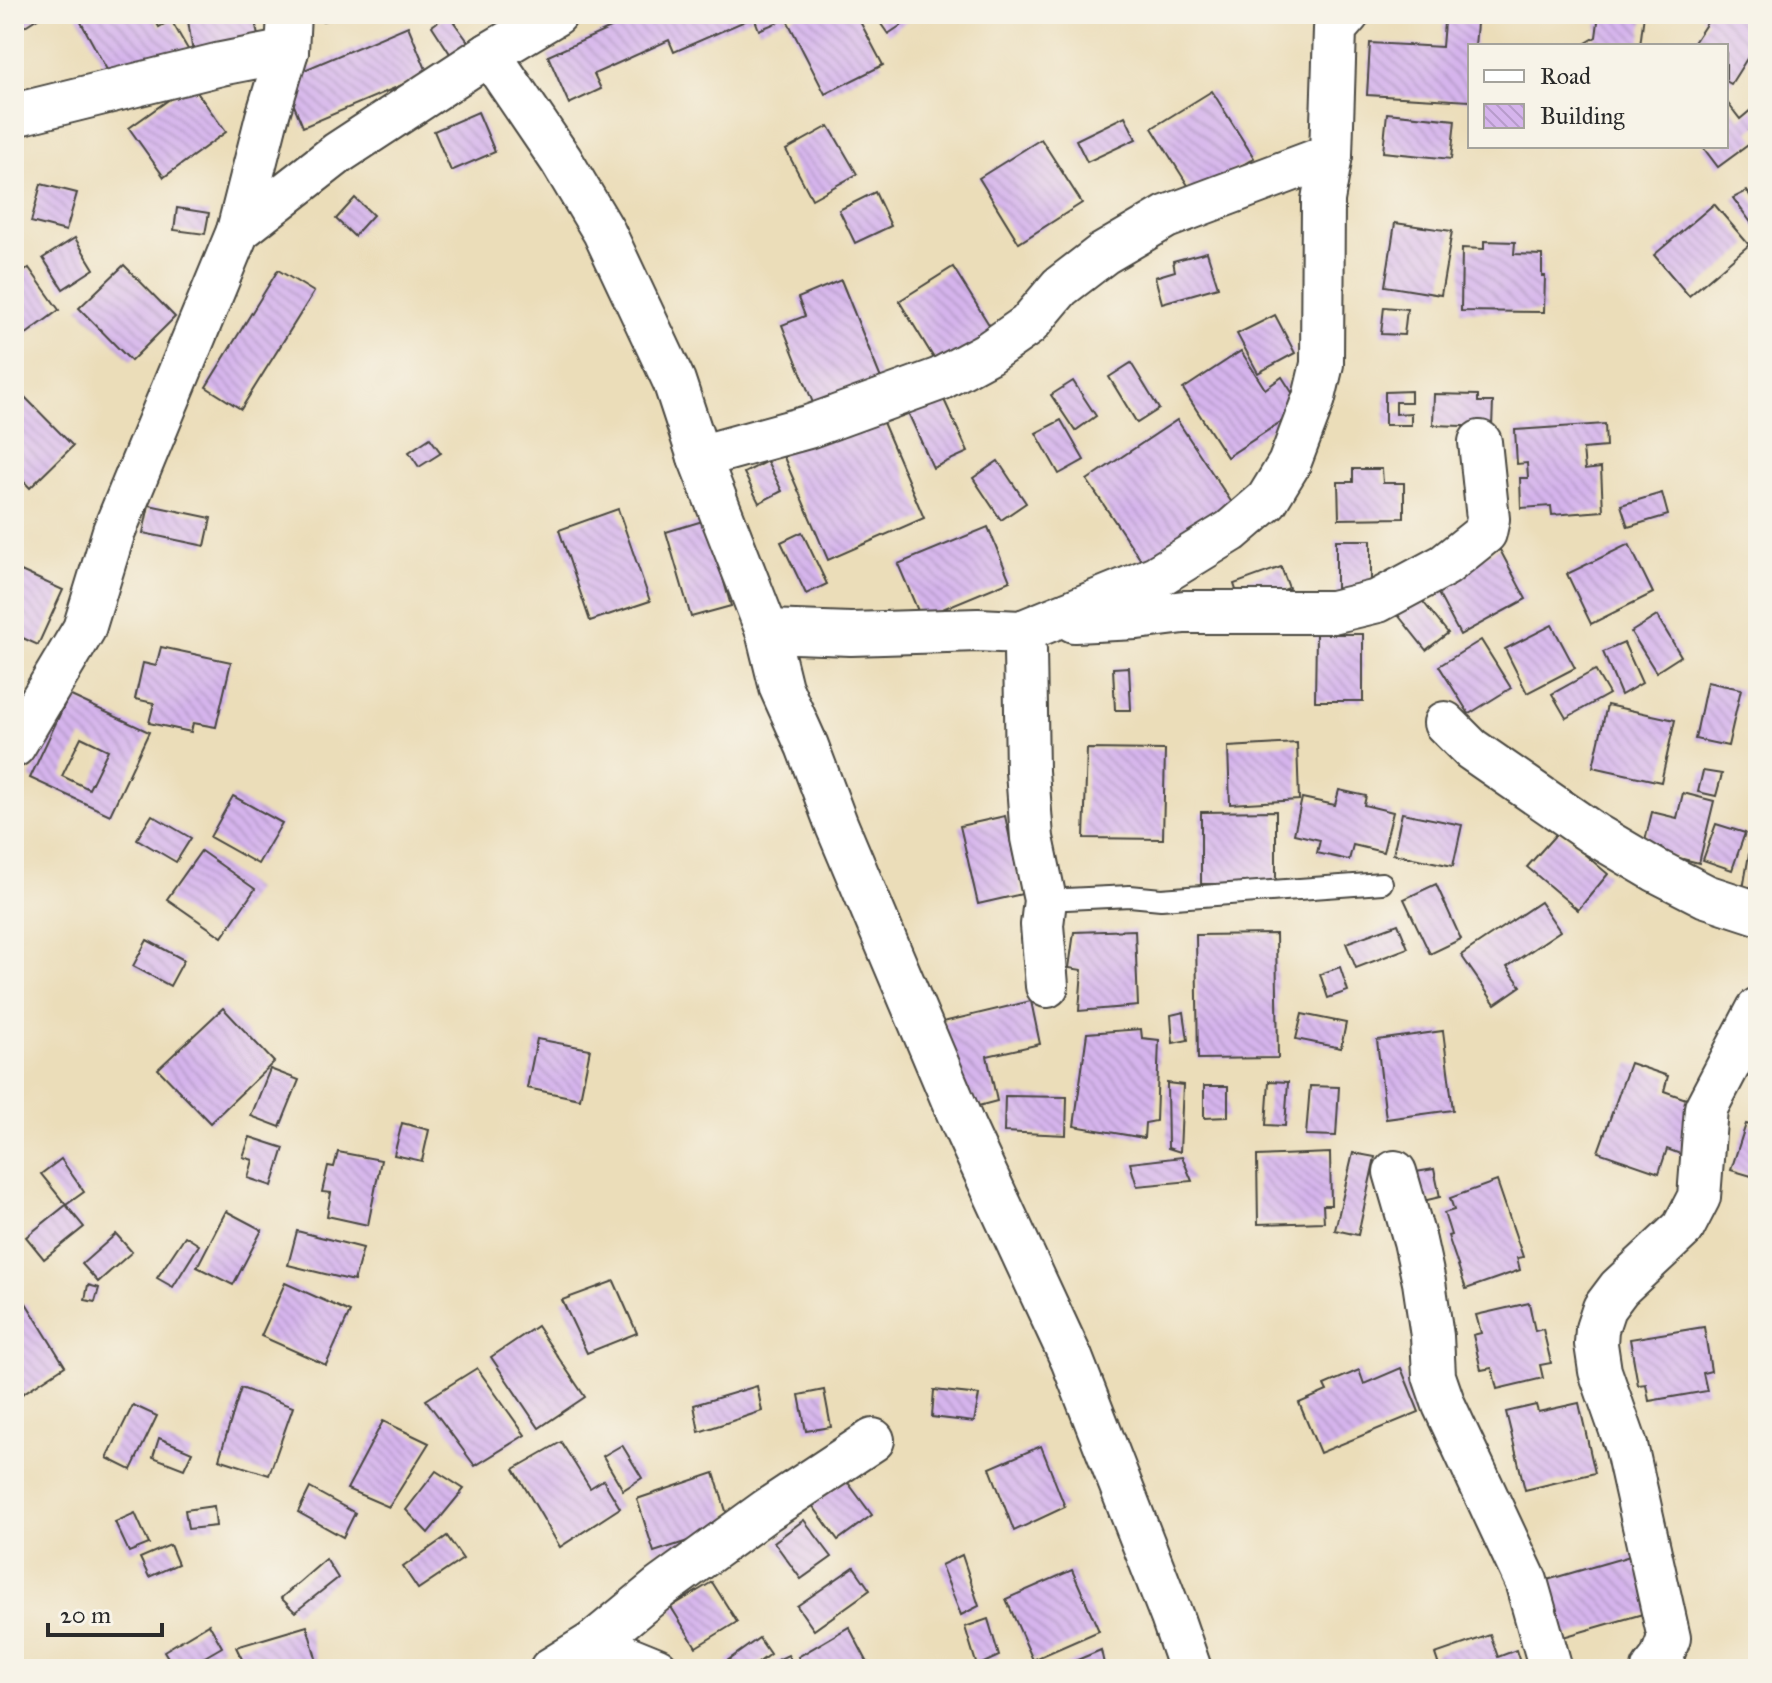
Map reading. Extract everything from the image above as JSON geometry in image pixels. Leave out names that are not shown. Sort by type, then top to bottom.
[{"type":"street","points":[[238,231],[338,153],[556,14]]},
{"type":"street","points":[[1047,986],[1042,925],[1045,900],[1032,838],[1027,771],[1025,650],[1033,627],[1156,577],[1231,531],[1267,500],[1289,464],[1314,398],[1322,364],[1323,200],[1331,155],[1335,29],[1348,14]]},
{"type":"street","points":[[14,115],[221,64],[288,33]]},
{"type":"street","points":[[14,746],[84,629],[114,531],[238,231],[288,33]]},
{"type":"street","points":[[489,54],[561,160],[604,232],[674,381],[699,457],[767,631],[781,688],[964,1127],[1072,1360],[1190,1669]]},
{"type":"street","points":[[699,457],[808,427],[940,379],[988,353],[1028,325],[1060,287],[1103,254],[1154,224],[1256,181],[1331,155]]},
{"type":"street","points":[[767,631],[851,634],[978,630],[1184,612],[1332,612],[1378,601],[1445,565],[1485,533],[1488,519],[1480,442]]},
{"type":"street","points":[[1445,723],[1471,749],[1594,834],[1706,896],[1758,913]]},
{"type":"street","points":[[1653,1669],[1661,1659],[1669,1638],[1626,1445],[1600,1371],[1597,1329],[1604,1308],[1619,1288],[1683,1228],[1699,1197],[1706,1108],[1758,1009]]},
{"type":"street","points":[[1395,1172],[1424,1282],[1434,1376],[1444,1405],[1526,1581],[1551,1669]]},
{"type":"street","points":[[551,1669],[593,1643],[661,1587],[767,1510],[873,1440]]},
{"type":"street","points":[[593,1643],[657,1669]]},
{"type":"lane","points":[[1045,900],[1130,896],[1161,899],[1382,883]]},
{"type":"building","points":[[14,14],[40,14],[41,16],[14,33]]},
{"type":"building","points":[[79,14],[152,14],[159,27],[171,20],[189,51],[118,90]]},
{"type":"building","points":[[187,14],[254,14],[259,42],[193,53]]},
{"type":"building","points":[[321,14],[347,14],[348,15],[322,21]]},
{"type":"building","points":[[448,14],[469,43],[451,55],[432,26]]},
{"type":"building","points":[[642,14],[786,14],[788,18],[759,30],[754,17],[674,52],[669,40],[594,74],[601,89],[569,104],[548,56]]},
{"type":"building","points":[[799,14],[856,14],[883,65],[825,94],[787,20]]},
{"type":"building","points":[[874,14],[918,14],[888,34]]},
{"type":"building","points":[[1599,14],[1644,14],[1640,44],[1584,44],[1596,37]]},
{"type":"building","points":[[1703,14],[1758,16],[1758,41],[1731,84],[1728,82],[1728,44],[1693,44],[1708,21],[1701,17]]},
{"type":"building","points":[[1444,22],[1477,23],[1475,44],[1468,44],[1468,101],[1367,95],[1370,43],[1442,47]]},
{"type":"building","points":[[408,26],[428,74],[303,127],[283,79]]},
{"type":"building","points":[[191,84],[226,132],[164,177],[129,128]]},
{"type":"building","points":[[1212,91],[1254,158],[1194,195],[1152,128]]},
{"type":"building","points":[[1728,104],[1740,119],[1752,109],[1758,117],[1758,125],[1749,131],[1755,140],[1718,167],[1704,148],[1728,148]]},
{"type":"building","points":[[478,112],[495,152],[451,171],[434,131]]},
{"type":"building","points":[[1387,113],[1455,120],[1451,159],[1383,152]]},
{"type":"building","points":[[1125,116],[1136,139],[1087,162],[1076,140]]},
{"type":"building","points":[[829,126],[857,174],[812,199],[786,150]]},
{"type":"building","points":[[1041,139],[1082,203],[1019,243],[979,178]]},
{"type":"building","points":[[41,184],[77,193],[66,231],[31,222]]},
{"type":"building","points":[[1747,191],[1758,208],[1758,232],[1733,198]]},
{"type":"building","points":[[875,192],[891,226],[855,243],[839,210]]},
{"type":"building","points":[[355,198],[373,215],[354,236],[336,219]]},
{"type":"building","points":[[1714,204],[1749,245],[1689,296],[1654,255]]},
{"type":"building","points":[[177,208],[209,213],[205,234],[174,230]]},
{"type":"building","points":[[1395,223],[1452,231],[1441,295],[1385,286]]},
{"type":"building","points":[[75,238],[94,269],[63,289],[43,258]]},
{"type":"building","points":[[1484,241],[1515,242],[1514,254],[1542,255],[1544,312],[1461,311],[1462,248],[1484,249]]},
{"type":"building","points":[[1207,252],[1218,287],[1162,303],[1155,277],[1175,271],[1173,261]]},
{"type":"building","points":[[124,265],[175,317],[131,361],[79,308]]},
{"type":"building","points":[[953,267],[998,339],[943,373],[899,301]]},
{"type":"building","points":[[29,268],[59,310],[14,343],[14,279]]},
{"type":"building","points":[[278,270],[314,292],[241,409],[206,387]]},
{"type":"building","points":[[841,280],[882,381],[815,408],[782,325],[805,316],[798,298]]},
{"type":"building","points":[[1384,307],[1407,309],[1404,335],[1381,334]]},
{"type":"building","points":[[1275,315],[1295,353],[1258,373],[1237,334]]},
{"type":"building","points":[[1241,351],[1265,389],[1282,377],[1302,408],[1227,457],[1183,389]]},
{"type":"building","points":[[1131,363],[1159,409],[1137,423],[1109,377]]},
{"type":"building","points":[[1073,381],[1096,416],[1075,431],[1051,395]]},
{"type":"building","points":[[14,386],[73,446],[30,488],[14,471]]},
{"type":"building","points":[[1411,391],[1411,402],[1396,402],[1396,414],[1411,413],[1411,425],[1385,425],[1385,392]]},
{"type":"building","points":[[941,393],[968,452],[933,468],[906,408]]},
{"type":"building","points":[[1434,394],[1478,395],[1478,402],[1493,402],[1492,427],[1433,425]]},
{"type":"building","points":[[876,406],[924,518],[828,560],[780,448]]},
{"type":"building","points":[[1061,420],[1084,460],[1059,474],[1036,433]]},
{"type":"building","points":[[1177,420],[1238,512],[1149,572],[1087,480]]},
{"type":"building","points":[[1605,424],[1606,447],[1583,449],[1585,470],[1601,468],[1603,511],[1552,515],[1551,506],[1521,508],[1520,478],[1528,478],[1527,463],[1517,464],[1515,430]]},
{"type":"building","points":[[430,438],[441,453],[419,467],[409,452]]},
{"type":"building","points":[[767,461],[782,491],[759,503],[744,473]]},
{"type":"building","points":[[998,461],[1026,503],[1001,520],[973,478]]},
{"type":"building","points":[[1353,469],[1382,469],[1383,483],[1404,483],[1404,518],[1339,519],[1338,482],[1353,482]]},
{"type":"building","points":[[1662,493],[1668,515],[1628,527],[1621,505]]},
{"type":"building","points":[[149,505],[211,518],[205,546],[143,533]]},
{"type":"building","points":[[618,509],[650,601],[590,621],[559,530]]},
{"type":"building","points":[[706,520],[731,606],[691,617],[666,532]]},
{"type":"building","points":[[988,527],[1010,581],[921,618],[898,564]]},
{"type":"building","points":[[802,532],[827,584],[806,594],[781,542]]},
{"type":"building","points":[[1336,540],[1371,540],[1371,600],[1336,601]]},
{"type":"building","points":[[1629,544],[1653,593],[1591,624],[1567,574]]},
{"type":"building","points":[[1499,548],[1526,599],[1460,635],[1433,584]]},
{"type":"building","points":[[1281,567],[1289,588],[1241,605],[1234,584]]},
{"type":"building","points":[[21,571],[63,590],[38,645],[14,634],[14,586]]},
{"type":"building","points":[[1420,598],[1448,633],[1426,650],[1398,615]]},
{"type":"building","points":[[1657,616],[1681,656],[1656,672],[1631,632]]},
{"type":"building","points":[[1552,625],[1575,668],[1527,693],[1505,649]]},
{"type":"building","points":[[1316,634],[1363,634],[1363,701],[1315,701]]},
{"type":"building","points":[[1481,640],[1511,688],[1469,714],[1439,666]]},
{"type":"building","points":[[1624,643],[1642,683],[1621,695],[1603,652]]},
{"type":"building","points":[[161,647],[231,662],[216,727],[193,723],[191,732],[149,723],[154,703],[135,699],[143,663],[156,666]]},
{"type":"building","points":[[1129,667],[1131,710],[1115,710],[1113,668]]},
{"type":"building","points":[[1595,670],[1609,694],[1566,718],[1552,694]]},
{"type":"building","points":[[1707,682],[1741,689],[1728,746],[1695,739]]},
{"type":"building","points":[[69,695],[149,732],[110,815],[30,778]],"holes":[[[81,737],[108,750],[89,789],[62,776]]]},
{"type":"building","points":[[1607,705],[1675,720],[1661,782],[1593,767]]},
{"type":"building","points":[[1297,743],[1299,800],[1230,804],[1228,747]]},
{"type":"building","points":[[1087,749],[1165,750],[1163,839],[1084,838]]},
{"type":"building","points":[[1703,771],[1722,774],[1716,796],[1698,792]]},
{"type":"building","points":[[1339,790],[1366,796],[1364,805],[1393,812],[1383,852],[1353,845],[1349,860],[1317,853],[1320,840],[1294,834],[1302,798],[1335,805]]},
{"type":"building","points":[[1683,793],[1714,801],[1699,863],[1643,849],[1652,812],[1677,818]]},
{"type":"building","points":[[233,796],[282,823],[258,864],[210,837]]},
{"type":"building","points":[[1276,811],[1276,884],[1201,884],[1201,812]]},
{"type":"building","points":[[1402,813],[1462,825],[1453,866],[1393,854]]},
{"type":"building","points":[[152,815],[191,838],[176,862],[137,839]]},
{"type":"building","points":[[1005,816],[1022,894],[978,904],[960,826]]},
{"type":"building","points":[[1755,819],[1758,820],[1758,898],[1742,895]]},
{"type":"building","points":[[1716,824],[1745,833],[1732,870],[1703,860]]},
{"type":"building","points":[[1558,832],[1608,874],[1578,910],[1527,867]]},
{"type":"building","points":[[201,851],[255,889],[222,937],[167,899]]},
{"type":"building","points":[[1436,884],[1461,939],[1430,954],[1404,899]]},
{"type":"building","points":[[1540,902],[1560,931],[1507,967],[1521,986],[1495,1004],[1461,955]]},
{"type":"building","points":[[1398,924],[1408,948],[1356,968],[1346,943]]},
{"type":"building","points":[[1135,930],[1138,1006],[1079,1011],[1082,970],[1069,968],[1074,932]]},
{"type":"building","points":[[1276,934],[1278,1058],[1198,1059],[1196,935]]},
{"type":"building","points":[[147,940],[184,960],[170,986],[133,966]]},
{"type":"building","points":[[1340,967],[1348,991],[1328,998],[1320,974]]},
{"type":"building","points":[[1031,1001],[1040,1044],[987,1056],[997,1101],[963,1110],[943,1022]]},
{"type":"building","points":[[223,1008],[274,1062],[210,1123],[158,1069]]},
{"type":"building","points":[[1184,1012],[1188,1040],[1173,1043],[1171,1015]]},
{"type":"building","points":[[1302,1014],[1346,1023],[1341,1048],[1296,1039]]},
{"type":"building","points":[[1141,1029],[1142,1038],[1159,1040],[1156,1121],[1145,1123],[1144,1138],[1074,1126],[1087,1033]]},
{"type":"building","points":[[1443,1031],[1453,1110],[1386,1119],[1377,1040]]},
{"type":"building","points":[[537,1039],[590,1049],[580,1099],[527,1088]]},
{"type":"building","points":[[1630,1063],[1668,1076],[1664,1091],[1700,1104],[1683,1155],[1667,1149],[1659,1173],[1598,1152]]},
{"type":"building","points":[[270,1069],[299,1080],[280,1127],[251,1116]]},
{"type":"building","points":[[1269,1081],[1288,1082],[1285,1126],[1266,1125]]},
{"type":"building","points":[[1167,1083],[1183,1085],[1180,1152],[1168,1148]]},
{"type":"building","points":[[1204,1086],[1228,1086],[1228,1117],[1204,1118]]},
{"type":"building","points":[[1310,1086],[1339,1087],[1336,1136],[1306,1135]]},
{"type":"building","points":[[1005,1096],[1067,1097],[1066,1135],[1004,1132]]},
{"type":"building","points":[[402,1123],[429,1130],[422,1161],[394,1155]]},
{"type":"building","points":[[1746,1124],[1758,1127],[1758,1178],[1731,1170]]},
{"type":"building","points":[[250,1137],[284,1148],[272,1186],[248,1178],[253,1160],[243,1157]]},
{"type":"building","points":[[338,1152],[381,1160],[368,1225],[327,1216],[331,1193],[322,1192],[328,1166],[334,1167]]},
{"type":"building","points":[[1330,1153],[1331,1205],[1323,1205],[1324,1222],[1258,1224],[1257,1156]]},
{"type":"building","points":[[1353,1153],[1375,1157],[1358,1235],[1335,1230]]},
{"type":"building","points":[[1182,1157],[1192,1181],[1137,1186],[1130,1163]]},
{"type":"building","points":[[61,1159],[84,1192],[66,1205],[41,1174]]},
{"type":"building","points":[[1434,1169],[1440,1197],[1423,1201],[1416,1172]]},
{"type":"building","points":[[1497,1181],[1523,1257],[1517,1258],[1520,1270],[1466,1289],[1448,1236],[1451,1235],[1444,1213],[1454,1210],[1450,1198]]},
{"type":"building","points":[[66,1205],[84,1227],[44,1259],[26,1237]]},
{"type":"building","points":[[226,1211],[262,1230],[233,1285],[197,1267]]},
{"type":"building","points":[[297,1231],[363,1248],[354,1281],[288,1265]]},
{"type":"building","points":[[116,1234],[132,1252],[98,1282],[82,1264]]},
{"type":"building","points":[[185,1236],[199,1245],[173,1287],[157,1278]]},
{"type":"building","points":[[614,1281],[637,1333],[587,1353],[562,1300]]},
{"type":"building","points":[[285,1283],[350,1312],[326,1365],[261,1336]]},
{"type":"building","points":[[88,1285],[99,1288],[95,1302],[85,1300]]},
{"type":"building","points":[[26,1303],[65,1366],[22,1394],[14,1382],[14,1311]]},
{"type":"building","points":[[1529,1303],[1535,1331],[1543,1329],[1551,1363],[1540,1365],[1543,1378],[1497,1389],[1492,1368],[1481,1370],[1473,1335],[1481,1333],[1476,1315]]},
{"type":"building","points":[[537,1326],[585,1397],[539,1428],[491,1357]]},
{"type":"building","points":[[1704,1327],[1711,1371],[1703,1373],[1707,1391],[1649,1401],[1646,1384],[1638,1385],[1630,1339]]},
{"type":"building","points":[[477,1368],[525,1435],[475,1466],[426,1400]]},
{"type":"building","points":[[1401,1368],[1419,1412],[1320,1453],[1299,1403],[1327,1391],[1324,1385],[1359,1370],[1364,1384]]},
{"type":"building","points":[[757,1386],[762,1411],[699,1432],[694,1405]]},
{"type":"building","points":[[241,1388],[293,1407],[269,1475],[219,1459]]},
{"type":"building","points":[[824,1390],[831,1427],[806,1431],[799,1395]]},
{"type":"building","points":[[934,1390],[979,1395],[974,1422],[932,1417]]},
{"type":"building","points":[[1579,1403],[1595,1473],[1525,1490],[1506,1412],[1536,1405],[1538,1412]]},
{"type":"building","points":[[133,1405],[157,1416],[131,1470],[107,1458]]},
{"type":"building","points":[[383,1421],[429,1443],[389,1507],[347,1489]]},
{"type":"building","points":[[159,1438],[192,1452],[184,1469],[153,1457]]},
{"type":"building","points":[[561,1442],[590,1488],[603,1480],[620,1508],[560,1547],[514,1469]]},
{"type":"building","points":[[622,1445],[642,1478],[623,1490],[603,1456]]},
{"type":"building","points":[[1041,1446],[1065,1507],[1014,1531],[990,1468]]},
{"type":"building","points":[[436,1471],[464,1489],[428,1533],[406,1510]]},
{"type":"building","points":[[714,1473],[731,1527],[654,1552],[637,1499]]},
{"type":"building","points":[[846,1480],[872,1515],[838,1540],[812,1505]]},
{"type":"building","points":[[310,1488],[355,1513],[343,1537],[298,1512]]},
{"type":"building","points":[[214,1506],[216,1526],[188,1529],[185,1510]]},
{"type":"building","points":[[135,1513],[149,1544],[129,1552],[115,1522]]},
{"type":"building","points":[[804,1520],[832,1557],[801,1579],[774,1542]]},
{"type":"building","points":[[447,1536],[463,1559],[418,1589],[403,1567]]},
{"type":"building","points":[[170,1545],[178,1564],[149,1577],[140,1558]]},
{"type":"building","points":[[1637,1554],[1653,1611],[1563,1637],[1547,1580]]},
{"type":"building","points":[[962,1555],[979,1606],[961,1615],[941,1565]]},
{"type":"building","points":[[326,1559],[338,1578],[295,1612],[281,1598]]},
{"type":"building","points":[[854,1567],[870,1590],[814,1630],[797,1606]]},
{"type":"building","points":[[1072,1570],[1099,1631],[1033,1660],[1006,1599]]},
{"type":"building","points":[[712,1582],[737,1622],[696,1647],[671,1607]]},
{"type":"building","points":[[988,1619],[999,1656],[977,1666],[965,1627]]},
{"type":"building","points":[[209,1624],[222,1647],[184,1669],[175,1669],[164,1651]]},
{"type":"building","points":[[307,1626],[319,1669],[247,1669],[236,1647]]},
{"type":"building","points":[[849,1627],[869,1665],[863,1669],[804,1669],[798,1657]]},
{"type":"building","points":[[1490,1635],[1498,1657],[1516,1650],[1522,1669],[1440,1669],[1435,1654]]},
{"type":"building","points":[[759,1638],[770,1654],[750,1669],[733,1669],[727,1661]]},
{"type":"building","points":[[1101,1650],[1105,1669],[1056,1669]]},
{"type":"building","points":[[788,1655],[795,1669],[767,1669],[765,1666]]}]
